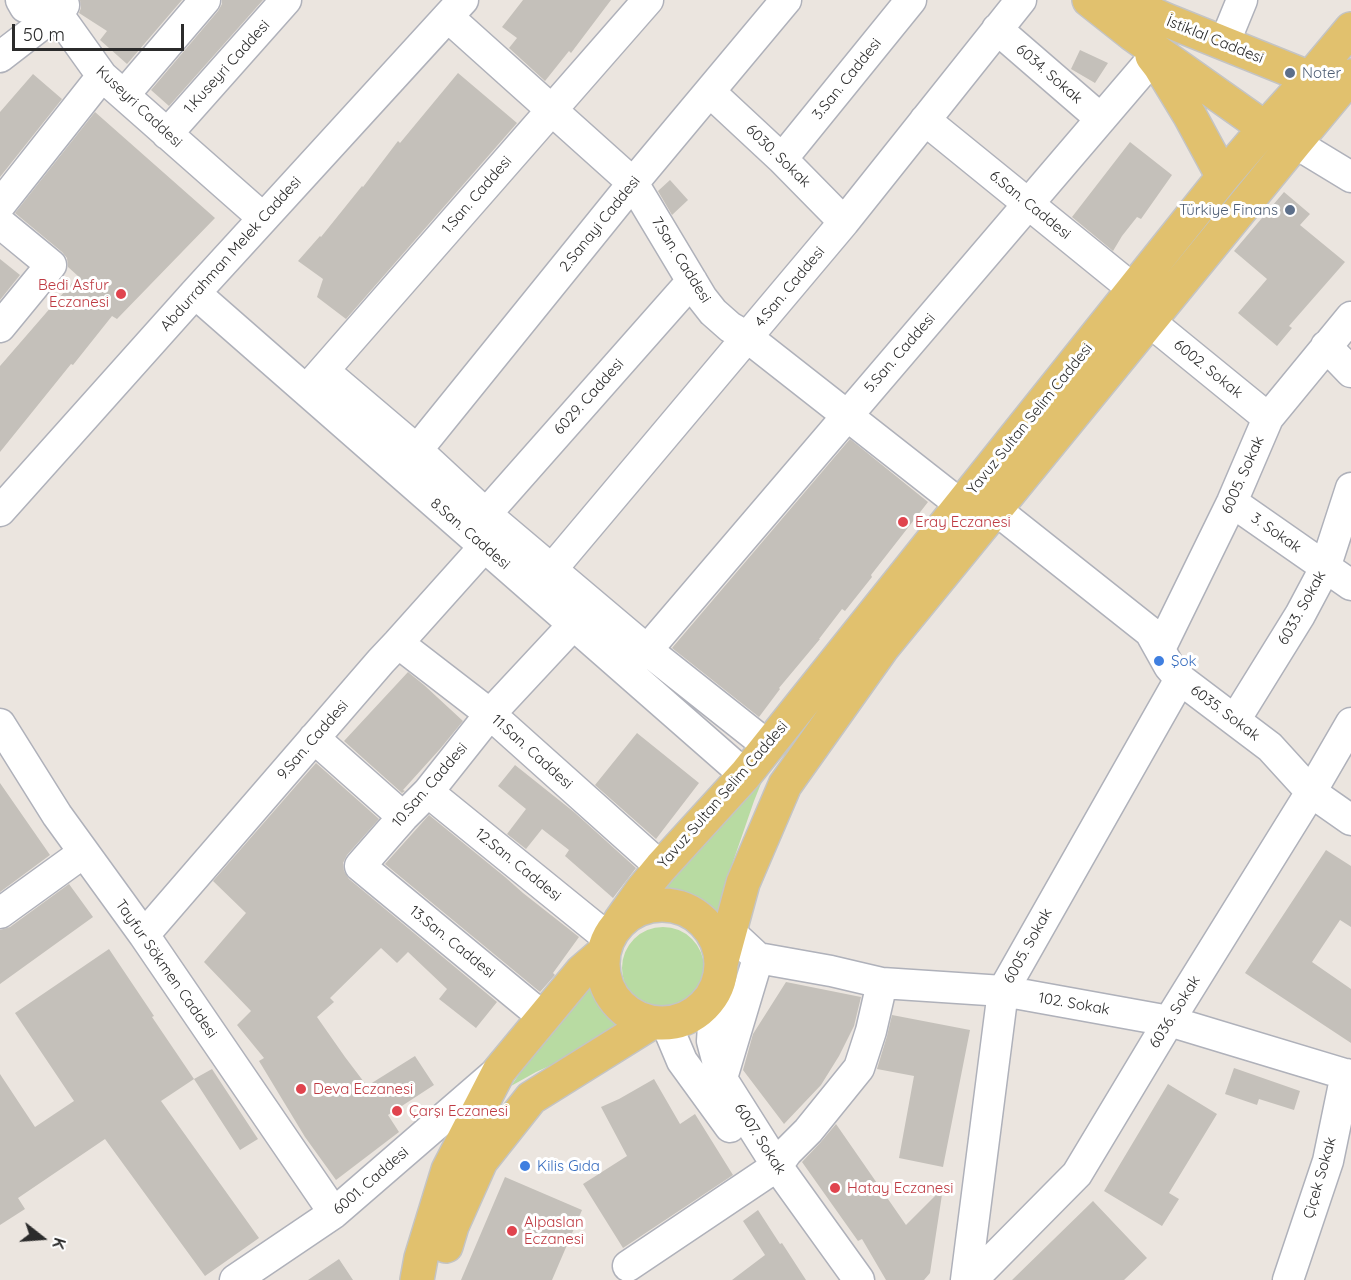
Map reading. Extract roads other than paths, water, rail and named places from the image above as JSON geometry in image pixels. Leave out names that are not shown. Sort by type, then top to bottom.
[{"type":"main road","points":[[1089,0],[1143,46],[1265,128]]},
{"type":"main road","name":"İstiklal Caddesi","points":[[1121,0],[1170,10],[1224,44],[1338,86]]},
{"type":"main road","name":"Yavuz Sultan Selim Caddesi","points":[[438,1280],[452,1226],[481,1161],[531,1098],[658,1023],[687,1018],[712,996],[743,883],[785,785],[883,647],[1295,143],[1338,86],[1351,29]]},
{"type":"main road","points":[[1143,46],[1190,116],[1223,177]]},
{"type":"main road","name":"Yavuz Sultan Selim Caddesi","points":[[611,937],[642,890],[745,775],[1223,177],[1265,128],[1338,86]]},
{"type":"main road","name":"Yavuz Sultan Selim Caddesi","points":[[417,1280],[421,1258],[447,1170],[499,1071],[636,910],[655,905],[675,906],[693,914],[708,927],[718,944],[720,972]]},
{"type":"main road","points":[[611,937],[602,968],[605,983],[612,998],[636,1018],[658,1023]]},
{"type":"street","points":[[21,0],[25,7],[62,7]]},
{"type":"street","points":[[124,95],[205,0]]},
{"type":"street","name":"1.Kuseyri Caddesi","points":[[167,134],[286,0]]},
{"type":"street","name":"1.San. Caddesi","points":[[315,381],[648,0]]},
{"type":"street","name":"2.Sanayi Caddesi","points":[[417,450],[633,183],[786,0]]},
{"type":"street","name":"3.San. Caddesi","points":[[782,159],[911,0]]},
{"type":"street","name":"4.San. Caddesi","points":[[552,569],[844,222],[1021,0]]},
{"type":"street","points":[[1224,44],[1242,0]]},
{"type":"street","points":[[0,57],[62,7]]},
{"type":"street","name":"Kuseyri Caddesi","points":[[62,7],[102,76],[263,218]]},
{"type":"street","name":"7.San. Caddesi","points":[[456,9],[552,110],[633,183],[702,298],[713,312],[729,327],[747,337],[961,505]]},
{"type":"street","name":"Abdurrahman Melek Caddesi","points":[[0,511],[263,218],[456,9]]},
{"type":"street","name":"6034. Sokak","points":[[997,30],[1101,119]]},
{"type":"street","name":"5.San. Caddesi","points":[[647,650],[1101,119],[1143,46]]},
{"type":"street","points":[[0,205],[102,76]]},
{"type":"street","name":"6030. Sokak","points":[[710,92],[782,159],[844,222]]},
{"type":"street","name":"6.San. Caddesi","points":[[926,120],[1133,289]]},
{"type":"street","points":[[1265,128],[1295,143],[1351,177]]},
{"type":"street","points":[[0,223],[51,265],[0,327]]},
{"type":"street","name":"6029. Caddesi","points":[[486,514],[693,281]]},
{"type":"street","name":"8.San. Caddesi","points":[[195,293],[315,381],[417,450],[486,514],[647,650],[768,746]]},
{"type":"street","name":"6005. Sokak","points":[[1160,649],[1232,502],[1268,418],[1351,317]]},
{"type":"street","name":"6002. Sokak","points":[[1149,321],[1268,418]]},
{"type":"street","points":[[1326,346],[1351,372]]},
{"type":"street","name":"8.San. Caddesi","points":[[315,381],[484,547],[745,775]]},
{"type":"street","name":"6033. Sokak","points":[[1235,720],[1300,615],[1325,568],[1351,488]]},
{"type":"street","name":"3. Sokak","points":[[1232,502],[1351,585]]},
{"type":"street","name":"6035. Sokak","points":[[995,509],[1150,632],[1169,666],[1180,678],[1270,747],[1311,792],[1351,820]]},
{"type":"street","name":"9.San. Caddesi","points":[[144,935],[381,661],[484,547]]},
{"type":"street","name":"10.San. Caddesi","points":[[360,866],[428,792],[490,714],[573,624]]},
{"type":"street","name":"11.San. Caddesi","points":[[398,643],[490,714],[661,867]]},
{"type":"street","name":"6005. Sokak","points":[[966,1280],[1003,991],[1180,678]]},
{"type":"street","name":"6036. Sokak","points":[[972,1280],[1077,1174],[1351,723]]},
{"type":"street","name":"Tayfur Sökmen Caddesi","points":[[0,724],[57,815],[144,935],[334,1213]]},
{"type":"street","points":[[314,738],[403,817]]},
{"type":"street","name":"12.San. Caddesi","points":[[428,792],[611,937]]},
{"type":"street","points":[[0,913],[83,853]]},
{"type":"street","name":"13.San. Caddesi","points":[[360,866],[543,1017]]},
{"type":"street","points":[[722,1079],[758,958],[729,931]]},
{"type":"street","name":"102. Sokak","points":[[758,958],[882,983],[1003,991],[1169,1021],[1348,1075]]},
{"type":"street","name":"6007. Sokak","points":[[720,972],[712,1041],[722,1079],[771,1171]]},
{"type":"street","points":[[627,1266],[771,1171],[808,1131],[859,1068],[871,1031],[882,983]]},
{"type":"street","name":"6007. Sokak","points":[[658,1023],[682,1061],[771,1171],[851,1279]]},
{"type":"street","name":"6001. Caddesi","points":[[235,1280],[334,1213],[499,1071]]},
{"type":"street","name":"Çiçek Sokak","points":[[1288,1280],[1340,1167],[1348,1075]]},
{"type":"place","name":"Noter","points":[[1290,73]]},
{"type":"place","name":"Türkiye Finans","points":[[1290,210]]},
{"type":"place","name":"Bedi Asfur Eczanesi","points":[[121,294]]},
{"type":"place","name":"Eray Eczanesi","points":[[903,522]]},
{"type":"place","name":"Şok","points":[[1159,661]]},
{"type":"place","name":"Deva Eczanesi","points":[[301,1089]]},
{"type":"place","name":"Çarşı Eczanesi","points":[[397,1111]]},
{"type":"place","name":"Kilis Gıda","points":[[525,1166]]},
{"type":"place","name":"Hatay Eczanesi","points":[[835,1188]]},
{"type":"place","name":"Alpaslan Eczanesi","points":[[512,1231]]}]
